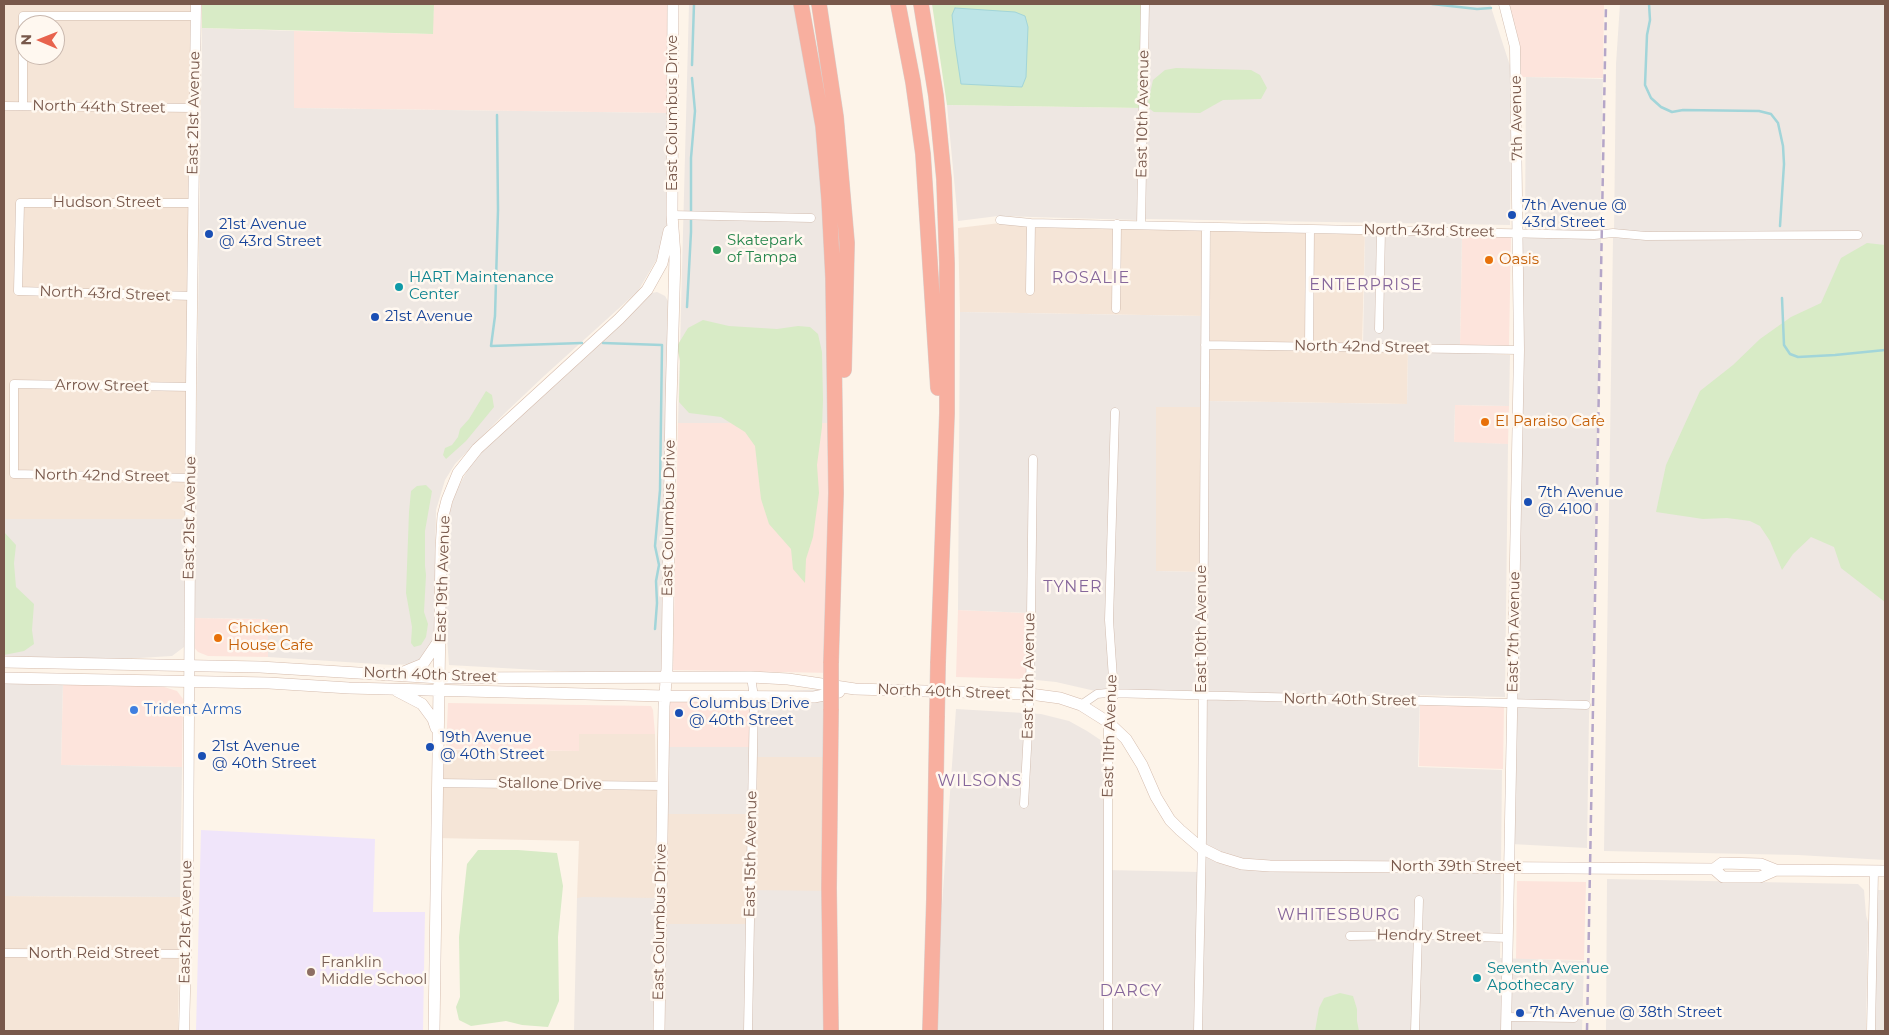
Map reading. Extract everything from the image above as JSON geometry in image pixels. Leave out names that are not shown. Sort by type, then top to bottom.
[{"type":"highway","points":[[801,4],[823,126],[829,200],[833,278],[836,494]]},
{"type":"highway","points":[[819,4],[836,117],[847,243],[845,368],[836,494],[831,663],[829,888],[831,1031]]},
{"type":"highway","points":[[898,4],[913,82],[923,154],[935,341],[943,512]]},
{"type":"highway","points":[[921,4],[936,96],[944,178],[947,349],[930,1031]]},
{"type":"main road","name":"East Columbus Drive","points":[[659,1031],[664,696],[666,678],[675,256],[672,215],[673,4]]},
{"type":"main road","name":"East 19th Avenue","points":[[434,1031],[442,532],[447,500],[458,473],[477,449],[648,290],[654,280],[666,248],[672,215]]},
{"type":"main road","points":[[654,280],[664,283],[673,291]]},
{"type":"main road","points":[[393,675],[423,664],[441,638]]},
{"type":"main road","name":"North 40th Street","points":[[4,662],[260,667],[440,678],[750,677],[788,679],[855,689],[1030,694],[1060,698],[1081,705],[1108,722],[1126,740],[1142,764],[1156,797],[1170,820],[1201,848]]},
{"type":"main road","points":[[68,680],[69,663]]},
{"type":"main road","name":"North 40th Street","points":[[4,678],[268,683],[393,690],[664,696],[814,697],[855,689]]},
{"type":"main road","points":[[393,690],[422,704],[433,719],[438,732]]},
{"type":"main road","name":"North 39th Street","points":[[1201,848],[1234,862],[1252,865],[1714,869],[1723,877],[1760,877],[1776,870],[1880,871]]},
{"type":"street","name":"East 21st Avenue","points":[[184,1031],[188,877],[190,387],[196,4]]},
{"type":"street","name":"East 10th Avenue","points":[[1141,225],[1145,4]]},
{"type":"street","name":"7th Avenue","points":[[1504,4],[1515,47],[1517,233]]},
{"type":"street","points":[[23,106],[24,16],[196,16]]},
{"type":"street","name":"North 44th Street","points":[[4,106],[194,108]]},
{"type":"street","name":"Hudson Street","points":[[18,291],[20,202],[193,203]]},
{"type":"street","points":[[672,215],[811,218]]},
{"type":"street","name":"North 43rd Street","points":[[1000,220],[1031,223],[1594,235],[1613,233],[1646,236],[1858,235]]},
{"type":"street","points":[[1030,292],[1031,223]]},
{"type":"street","points":[[1116,309],[1118,224]]},
{"type":"street","name":"East 10th Avenue","points":[[1198,1031],[1206,226]]},
{"type":"street","points":[[1309,346],[1310,229]]},
{"type":"street","points":[[1379,329],[1381,230]]},
{"type":"street","name":"East 7th Avenue","points":[[1506,1031],[1519,350],[1517,233]]},
{"type":"street","name":"North 43rd Street","points":[[18,291],[192,296]]},
{"type":"street","name":"North 42nd Street","points":[[1205,344],[1519,350]]},
{"type":"street","name":"Arrow Street","points":[[14,474],[14,384],[190,387]]},
{"type":"street","name":"East 11th Avenue","points":[[1108,1031],[1108,722],[1114,693],[1108,620],[1115,412]]},
{"type":"street","name":"East 12th Avenue","points":[[1024,804],[1030,694],[1033,459]]},
{"type":"street","name":"North 42nd Street","points":[[14,474],[190,478]]},
{"type":"street","name":"East 15th Avenue","points":[[748,1031],[754,697],[750,677]]},
{"type":"street","name":"North 40th Street","points":[[1081,705],[1097,694],[1114,693],[1512,704],[1586,704]]},
{"type":"street","name":"Stallone Drive","points":[[437,783],[663,786]]},
{"type":"street","points":[[1871,1031],[1880,871]]},
{"type":"street","points":[[1415,1031],[1419,900]]},
{"type":"street","name":"Hendry Street","points":[[1350,936],[1419,935],[1508,938]]},
{"type":"street","name":"North Reid Street","points":[[4,953],[185,954]]},
{"type":"street","points":[[1506,1017],[1574,1018]]},
{"type":"shaded area","points":[[4,4],[194,4],[193,107],[4,102]]},
{"type":"shaded area","points":[[434,4],[670,4],[669,113],[293,108],[294,31],[432,34]]},
{"type":"shaded area","points":[[689,4],[801,4],[830,198],[837,423],[678,423]]},
{"type":"shaded area","points":[[1149,4],[1490,4],[1512,72],[1510,225],[1145,219]]},
{"type":"shaded area","points":[[1506,4],[1604,4],[1603,78],[1517,77]]},
{"type":"shaded area","points":[[1620,4],[1885,4],[1885,860],[1798,855],[1604,851],[1613,238],[1709,238],[1614,234],[1616,64]]},
{"type":"shaded area","points":[[202,28],[294,31],[294,108],[669,113],[669,217],[658,257],[638,291],[504,414],[455,464],[445,480],[436,510],[434,637],[427,653],[415,664],[392,665],[268,657],[268,619],[194,618]]},
{"type":"shaded area","points":[[1526,77],[1603,79],[1600,231],[1525,230]]},
{"type":"shaded area","points":[[947,105],[1141,108],[1138,220],[998,216],[958,221]]},
{"type":"shaded area","points":[[41,109],[192,110],[186,519],[4,519],[4,111]]},
{"type":"shaded area","points":[[1000,223],[1204,229],[1204,316],[960,312],[958,228]]},
{"type":"shaded area","points":[[1211,229],[1365,232],[1362,345],[1209,342]]},
{"type":"shaded area","points":[[1365,232],[1462,234],[1460,347],[1363,345]]},
{"type":"shaded area","points":[[1522,235],[1601,236],[1587,848],[1511,844]]},
{"type":"shaded area","points":[[1462,237],[1511,237],[1509,347],[1460,346]]},
{"type":"shaded area","points":[[657,292],[665,296],[668,301],[663,677],[449,665],[444,596],[447,521],[456,491],[472,462],[514,420],[652,293]]},
{"type":"shaded area","points":[[960,312],[1204,316],[1202,407],[1156,407],[1156,571],[1200,572],[1200,695],[1117,696],[1056,682],[1026,679],[1028,613],[958,610]]},
{"type":"shaded area","points":[[1206,346],[1408,350],[1407,404],[1206,401]]},
{"type":"shaded area","points":[[1408,350],[1510,355],[1509,406],[1455,405],[1454,442],[1508,444],[1505,697],[1420,695],[1418,767],[1502,770],[1500,958],[1584,961],[1582,1031],[1199,1031],[1206,401],[1407,404]]},
{"type":"shaded area","points":[[1455,405],[1509,406],[1508,444],[1454,443]]},
{"type":"shaded area","points":[[1156,406],[1202,407],[1200,572],[1156,571]]},
{"type":"shaded area","points":[[678,423],[837,423],[832,673],[673,670]]},
{"type":"shaded area","points":[[4,519],[186,519],[184,647],[172,656],[73,662],[4,661]]},
{"type":"shaded area","points":[[958,610],[1028,613],[1026,679],[956,677]]},
{"type":"shaded area","points":[[194,618],[269,619],[268,657],[208,656],[198,652],[193,646]]},
{"type":"shaded area","points":[[4,680],[63,681],[61,765],[182,767],[180,897],[4,896]]},
{"type":"shaded area","points":[[63,681],[161,686],[177,691],[183,699],[182,767],[61,765]]},
{"type":"shaded area","points":[[833,689],[833,757],[753,757],[753,692]]},
{"type":"shaded area","points":[[753,693],[751,749],[664,750],[666,695]]},
{"type":"shaded area","points":[[448,703],[651,706],[655,734],[579,734],[579,751],[446,749]]},
{"type":"shaded area","points":[[1420,704],[1504,705],[1503,769],[1419,766]]},
{"type":"shaded area","points":[[956,709],[1041,714],[1069,721],[1102,741],[1106,870],[1199,872],[1196,1031],[933,1031]]},
{"type":"shaded area","points":[[579,734],[655,734],[658,898],[577,898],[579,841],[436,838],[436,750],[578,751]]},
{"type":"shaded area","points":[[664,747],[751,747],[750,814],[663,814]]},
{"type":"shaded area","points":[[753,757],[833,757],[829,888],[750,924],[661,924],[663,814],[750,814]]},
{"type":"shaded area","name":"Franklin Middle School","points":[[201,830],[375,839],[373,912],[425,912],[423,1031],[196,1031]]},
{"type":"shaded area","points":[[1607,879],[1858,884],[1864,890],[1868,922],[1866,1031],[1606,1031]]},
{"type":"shaded area","points":[[1517,881],[1586,882],[1584,960],[1516,959]]},
{"type":"shaded area","points":[[751,890],[832,891],[830,1031],[659,1031],[661,924],[750,924]]},
{"type":"shaded area","points":[[1875,890],[1885,890],[1885,1031],[1872,1031]]},
{"type":"shaded area","points":[[4,896],[180,897],[178,1031],[4,1031]]},
{"type":"shaded area","points":[[577,898],[658,898],[656,1031],[574,1031]]},
{"type":"green space","points":[[202,4],[434,4],[433,34],[202,28]]},
{"type":"green space","points":[[932,4],[1143,4],[1141,108],[947,105]]},
{"type":"green space","points":[[1176,68],[1251,70],[1260,75],[1267,88],[1261,99],[1223,100],[1200,113],[1154,112],[1147,107],[1153,80],[1165,70]]},
{"type":"green space","points":[[1867,243],[1885,245],[1885,602],[1841,568],[1834,547],[1811,537],[1793,554],[1782,570],[1770,541],[1760,526],[1750,521],[1727,518],[1703,519],[1656,512],[1666,465],[1700,391],[1733,365],[1760,339],[1791,317],[1821,303],[1841,258]]},
{"type":"green space","points":[[703,320],[729,326],[777,329],[798,326],[810,327],[818,334],[822,352],[823,400],[817,465],[819,493],[813,537],[806,559],[805,583],[793,569],[791,549],[769,524],[761,499],[755,446],[745,432],[721,417],[689,413],[679,402],[680,361],[677,346],[688,328]]},
{"type":"green space","points":[[486,391],[492,395],[494,407],[466,441],[446,459],[443,455],[445,448],[452,445],[458,437],[460,429],[469,419]]},
{"type":"green space","points":[[426,485],[432,491],[425,531],[426,575],[424,612],[428,624],[426,637],[421,645],[414,647],[411,643],[412,627],[406,593],[409,512],[411,491],[417,486]]},
{"type":"green space","points":[[4,532],[16,545],[14,563],[16,587],[34,604],[32,630],[34,644],[24,651],[4,655]]},
{"type":"green space","points":[[478,850],[518,850],[557,853],[563,886],[558,937],[559,1001],[548,1027],[522,1025],[506,1021],[471,1026],[459,1020],[456,1007],[460,997],[459,937],[467,864]]},
{"type":"green space","points":[[1340,993],[1353,996],[1357,1009],[1359,1031],[1315,1031],[1319,1008],[1324,998]]},
{"type":"water","points":[[955,8],[1015,12],[1025,16],[1028,27],[1026,77],[1022,87],[961,84],[952,15]]},
{"type":"waterway","points":[[692,65],[694,4]]},
{"type":"waterway","points":[[1432,4],[1477,9],[1491,8]]},
{"type":"waterway","points":[[1649,4],[1650,20],[1647,35],[1645,85],[1651,98],[1661,107],[1672,112],[1683,110],[1759,111],[1771,114],[1778,123],[1783,146],[1784,164],[1780,226]]},
{"type":"waterway","points":[[687,307],[691,232],[691,158],[695,111],[692,78]]},
{"type":"waterway","points":[[497,115],[498,210],[495,316],[491,346],[582,343]]},
{"type":"waterway","points":[[1782,298],[1784,345],[1790,354],[1798,357],[1885,350]]},
{"type":"waterway","points":[[603,343],[662,345],[660,490],[655,546],[659,565],[656,581],[655,629]]},
{"type":"railway","points":[[1587,1031],[1606,4]]},
{"type":"place","name":"7th Avenue @ 43rd Street","points":[[1512,215]]},
{"type":"place","name":"21st Avenue @ 43rd Street","points":[[209,234]]},
{"type":"place","name":"Skatepark of Tampa","points":[[717,250]]},
{"type":"place","name":"Oasis","points":[[1489,260]]},
{"type":"place","name":"HART Maintenance Center","points":[[399,287]]},
{"type":"place","name":"21st Avenue","points":[[375,317]]},
{"type":"place","name":"El Paraiso Cafe","points":[[1485,422]]},
{"type":"place","name":"7th Avenue @ 4100","points":[[1528,502]]},
{"type":"place","name":"Chicken House Cafe","points":[[218,638]]},
{"type":"place","name":"Trident Arms","points":[[134,710]]},
{"type":"place","name":"Columbus Drive @ 40th Street","points":[[679,713]]},
{"type":"place","name":"19th Avenue @ 40th Street","points":[[430,747]]},
{"type":"place","name":"21st Avenue @ 40th Street","points":[[202,756]]},
{"type":"place","name":"Franklin Middle School","points":[[311,972]]},
{"type":"place","name":"Seventh Avenue Apothecary","points":[[1477,978]]},
{"type":"place","name":"7th Avenue @ 38th Street","points":[[1520,1013]]},
{"type":"district","name":"ROSALIE","points":[[1091,278]]},
{"type":"district","name":"ENTERPRISE","points":[[1366,285]]},
{"type":"district","name":"TYNER","points":[[1073,587]]},
{"type":"district","name":"WILSONS","points":[[980,781]]},
{"type":"district","name":"WHITESBURG","points":[[1339,915]]},
{"type":"district","name":"DARCY","points":[[1131,991]]}]
